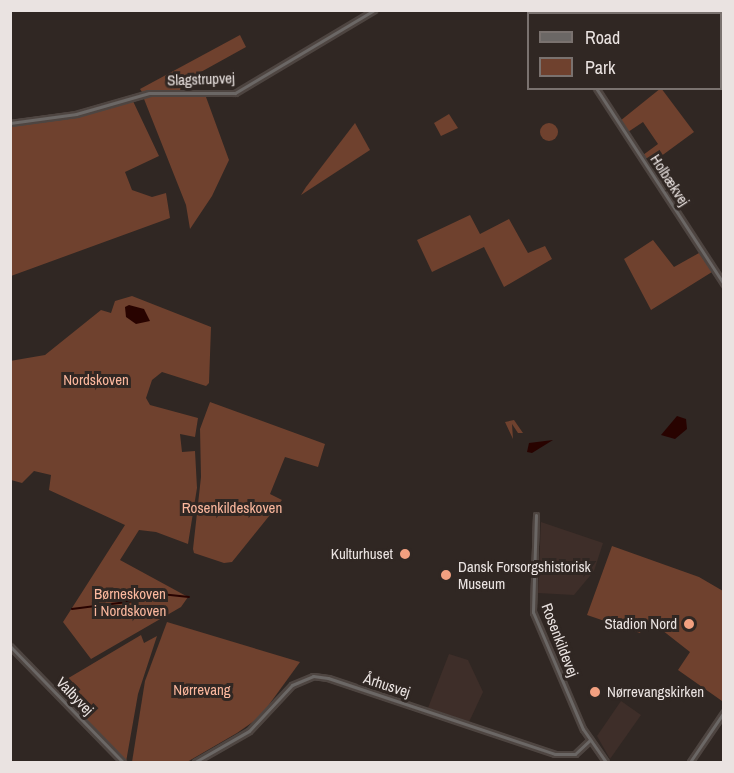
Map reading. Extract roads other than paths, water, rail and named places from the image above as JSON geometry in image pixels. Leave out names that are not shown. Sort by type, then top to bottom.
[{"type":"street","name":"Slagstrupvej","points":[[10,123],[69,116],[149,93],[236,93],[374,10]]},
{"type":"street","name":"Holbækvej","points":[[597,90],[723,285]]},
{"type":"street","name":"Rosenkildevej","points":[[536,515],[533,612],[590,740],[606,762]]},
{"type":"street","name":"Valbyvej","points":[[10,646],[123,762]]},
{"type":"street","name":"Århusvej","points":[[195,762],[249,732],[292,685],[314,676],[327,678],[555,754],[575,754],[590,740]]},
{"type":"street","points":[[690,762],[723,712]]},
{"type":"waterway","points":[[152,599],[161,594],[189,597]]},
{"type":"waterway","points":[[72,609],[142,600]]},
{"type":"place","name":"Kulturhuset","points":[[405,554]]},
{"type":"place","name":"Dansk Forsorgshistorisk Museum","points":[[446,575]]},
{"type":"place","name":"Stadion Nord","points":[[689,624]]},
{"type":"place","name":"Nørrevangskirken","points":[[595,692]]},
{"type":"park label","name":"Nordskoven","points":[[96,380]]},
{"type":"park label","name":"Rosenkildeskoven","points":[[232,508]]},
{"type":"park label","name":"Børneskoven i Nordskoven","points":[[130,602]]},
{"type":"park label","name":"Nørrevang","points":[[202,690]]}]
